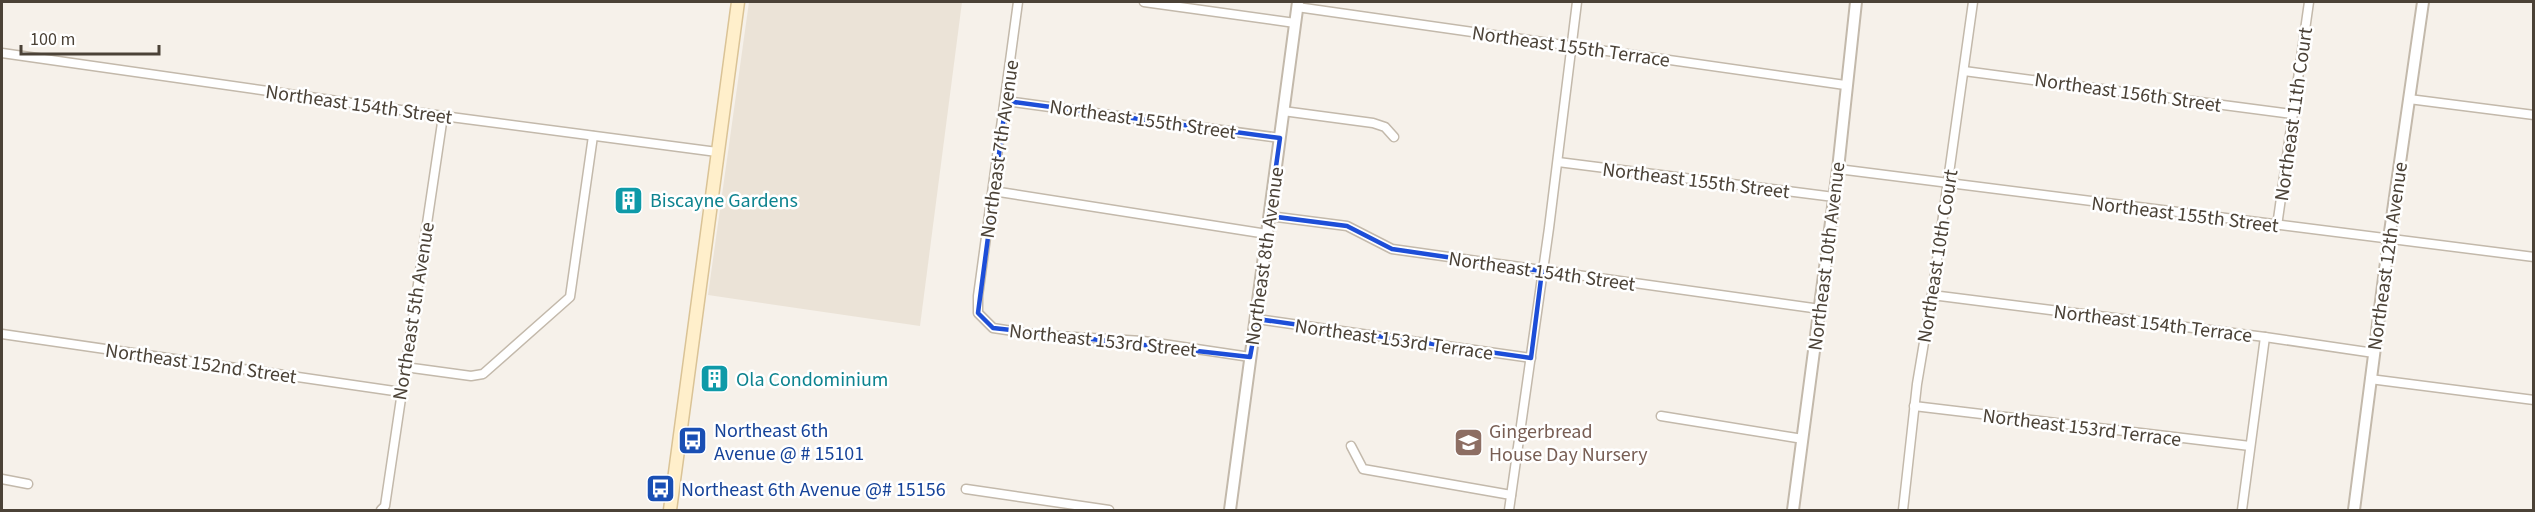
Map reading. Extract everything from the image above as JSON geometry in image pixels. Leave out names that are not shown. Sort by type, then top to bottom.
[{"type":"main road","points":[[670,510],[738,2]]},
{"type":"street","name":"Northeast 7th Avenue","points":[[978,296],[1018,2]]},
{"type":"street","points":[[1144,2],[1295,23]]},
{"type":"street","points":[[1509,510],[1558,162],[1577,2]]},
{"type":"street","name":"Northeast 10th Avenue","points":[[1793,510],[1838,169],[1845,85],[1856,2]]},
{"type":"street","name":"Northeast 10th Court","points":[[1903,510],[1914,406],[1973,2]]},
{"type":"street","name":"Northeast 11th Court","points":[[2277,226],[2309,2]]},
{"type":"street","name":"Northeast 12th Avenue","points":[[2354,510],[2423,2]]},
{"type":"street","name":"Northeast 8th Avenue","points":[[1230,510],[1298,4]]},
{"type":"street","name":"Northeast 155th Terrace","points":[[1298,4],[1845,85]]},
{"type":"street","name":"Northeast 154th Street","points":[[2,53],[443,116],[717,152]]},
{"type":"street","name":"Northeast 156th Street","points":[[1964,71],[2292,114]]},
{"type":"street","points":[[2409,99],[2534,115]]},
{"type":"street","name":"Northeast 155th Street","points":[[1006,101],[1280,138]]},
{"type":"street","points":[[1283,111],[1373,123],[1385,127],[1394,137]]},
{"type":"street","name":"Northeast 5th Avenue","points":[[383,508],[443,116]]},
{"type":"street","points":[[405,367],[471,376],[483,374],[570,297],[593,136]]},
{"type":"street","name":"Northeast 155th Street","points":[[1558,162],[1834,197]]},
{"type":"street","name":"Northeast 155th Street","points":[[1838,169],[2534,257]]},
{"type":"street","points":[[993,191],[1267,234]]},
{"type":"street","name":"Northeast 154th Street","points":[[1269,216],[1347,226],[1392,249],[1820,309]]},
{"type":"street","name":"Northeast 154th Terrace","points":[[1932,295],[2374,353]]},
{"type":"street","name":"Northeast 153rd Street","points":[[978,296],[978,313],[993,328],[1040,335],[1143,341],[1250,357]]},
{"type":"street","name":"Northeast 153rd Terrace","points":[[1257,319],[1531,358]]},
{"type":"street","name":"Northeast 152nd Street","points":[[2,334],[401,392]]},
{"type":"street","points":[[2242,510],[2265,337]]},
{"type":"street","points":[[2370,379],[2534,400]]},
{"type":"street","name":"Northeast 153rd Terrace","points":[[1914,406],[2250,446]]},
{"type":"street","points":[[1661,417],[1803,439]]},
{"type":"street","points":[[1351,446],[1363,469],[1511,495]]},
{"type":"street","points":[[2,479],[28,484]]},
{"type":"street","points":[[966,489],[1109,510]]},
{"type":"highlighted area","points":[[1006,101],[1280,138],[1269,216],[1347,226],[1392,249],[1542,271],[1531,358],[1257,319],[1250,357],[993,328],[978,313]]},
{"type":"shaded area","points":[[749,2],[962,2],[920,326],[708,295]]},
{"type":"place","name":"Biscayne Gardens","points":[[629,200]]},
{"type":"place","name":"Ola Condominium","points":[[715,379]]},
{"type":"place","name":"Northeast 6th Avenue @ # 15101","points":[[693,441]]},
{"type":"place","name":"Gingerbread House Day Nursery","points":[[1468,443]]},
{"type":"place","name":"Northeast 6th Avenue @# 15156","points":[[660,489]]}]
